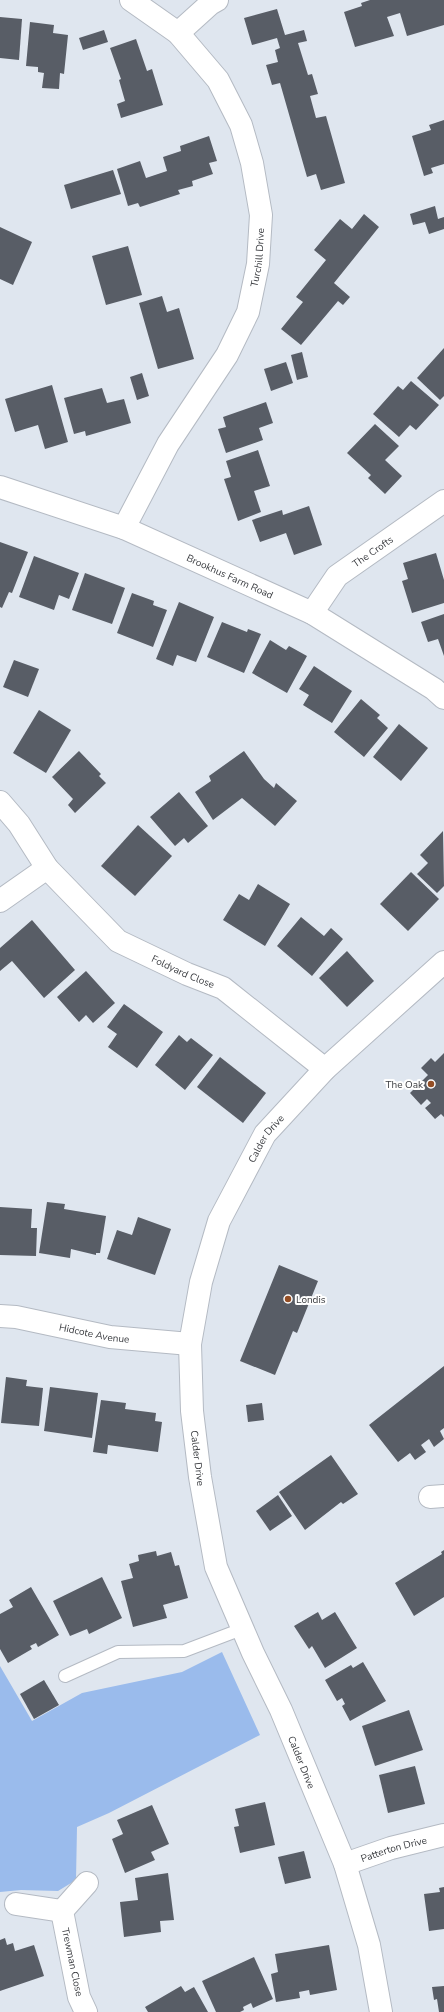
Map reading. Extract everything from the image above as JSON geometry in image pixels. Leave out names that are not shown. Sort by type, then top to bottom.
[{"type":"street","name":"Turchill Drive","points":[[124,528],[168,444],[227,355],[248,312],[258,264],[261,215],[252,163],[241,125],[218,80],[178,33],[131,0]]},
{"type":"street","points":[[178,33],[210,4],[217,0]]},
{"type":"street","name":"Brookhus Farm Road","points":[[0,487],[124,528],[312,613],[434,689],[444,698]]},
{"type":"street","name":"The Crofts","points":[[312,613],[337,576],[444,501]]},
{"type":"street","name":"Foldyard Close","points":[[0,802],[19,824],[47,868],[118,941],[187,974],[223,988],[325,1069]]},
{"type":"street","points":[[0,901],[47,868]]},
{"type":"street","name":"Calder Drive","points":[[381,2012],[369,1945],[344,1864],[281,1710],[242,1629],[216,1567],[204,1500],[192,1411],[190,1344],[201,1282],[218,1221],[266,1134],[325,1069],[444,962]]},
{"type":"street","name":"Hidcote Avenue","points":[[0,1316],[16,1317],[110,1337],[190,1344]]},
{"type":"street","name":"Patterton Drive","points":[[344,1864],[391,1848],[444,1835]]},
{"type":"street","points":[[16,1904],[62,1911],[87,1882]]},
{"type":"street","name":"Trewman Close","points":[[62,1911],[79,1997],[86,2012]]},
{"type":"lane","points":[[65,1676],[118,1652],[184,1651],[242,1629]]},
{"type":"shaded area","points":[[222,1652],[260,1735],[109,1813],[77,1827],[76,1880],[58,1891],[21,1890],[0,1892],[0,1666],[32,1721],[82,1693],[182,1672]]},
{"type":"building","points":[[370,0],[444,0],[444,25],[407,36],[400,13],[387,17],[394,36],[355,47],[344,12],[362,6],[361,3]]},
{"type":"building","points":[[277,9],[285,35],[304,30],[307,41],[298,43],[308,75],[312,74],[318,94],[310,96],[316,118],[326,116],[345,183],[321,190],[316,174],[307,177],[280,83],[272,85],[266,65],[278,62],[275,50],[280,48],[277,38],[252,45],[244,18]]},
{"type":"building","points":[[0,17],[22,19],[19,60],[0,58]]},
{"type":"building","points":[[30,22],[54,25],[53,33],[68,35],[64,74],[60,73],[59,89],[42,88],[44,73],[38,72],[38,67],[26,66]]},
{"type":"building","points":[[104,30],[108,42],[83,50],[79,38]]},
{"type":"building","points":[[136,39],[147,71],[152,69],[163,105],[121,118],[117,104],[125,101],[119,80],[121,79],[110,48]]},
{"type":"building","points":[[444,120],[444,164],[431,168],[433,173],[424,176],[412,136],[431,130],[429,125]]},
{"type":"building","points":[[209,136],[217,161],[209,163],[213,174],[192,181],[193,186],[178,190],[180,194],[140,207],[138,203],[128,206],[117,169],[140,161],[146,178],[167,171],[163,157],[181,151],[180,146]]},
{"type":"building","points":[[113,170],[121,194],[71,209],[64,185]]},
{"type":"building","points":[[435,206],[438,219],[444,217],[444,229],[429,234],[425,222],[413,225],[410,214]]},
{"type":"building","points":[[364,214],[379,227],[334,283],[350,297],[343,305],[338,301],[301,345],[281,329],[303,302],[296,297],[326,260],[314,250],[340,219],[352,229]]},
{"type":"building","points":[[0,227],[32,242],[13,285],[0,279]]},
{"type":"building","points":[[128,246],[142,295],[106,305],[92,256]]},
{"type":"building","points":[[162,296],[167,312],[179,308],[194,359],[158,369],[139,303]]},
{"type":"building","points":[[444,348],[444,396],[440,400],[417,378]]},
{"type":"building","points":[[302,352],[308,377],[297,380],[291,355]]},
{"type":"building","points":[[286,362],[293,383],[271,391],[264,369]]},
{"type":"building","points":[[142,373],[149,396],[137,400],[130,377]]},
{"type":"building","points":[[411,381],[439,405],[416,430],[410,425],[399,437],[373,414],[398,386],[403,390]]},
{"type":"building","points":[[52,385],[68,442],[45,449],[38,425],[15,432],[5,399]]},
{"type":"building","points":[[102,388],[107,403],[124,399],[131,423],[86,436],[85,431],[74,434],[64,398]]},
{"type":"building","points":[[266,402],[273,423],[259,428],[263,440],[226,453],[218,429],[226,427],[223,417]]},
{"type":"building","points":[[375,424],[399,446],[385,460],[402,476],[385,494],[368,478],[371,475],[347,453]]},
{"type":"building","points":[[258,450],[270,486],[254,491],[261,512],[238,521],[224,479],[231,477],[226,461]]},
{"type":"building","points":[[309,506],[322,545],[294,555],[286,533],[260,542],[252,520],[282,510],[283,515]]},
{"type":"building","points":[[0,542],[28,552],[12,593],[9,592],[2,608],[0,607]]},
{"type":"building","points":[[436,553],[444,580],[444,603],[412,613],[402,581],[408,579],[403,563]]},
{"type":"building","points":[[34,556],[79,573],[69,599],[59,595],[54,610],[19,597]]},
{"type":"building","points":[[85,573],[125,588],[112,624],[72,610]]},
{"type":"building","points":[[132,593],[154,601],[153,605],[167,610],[153,647],[117,633]]},
{"type":"building","points":[[179,602],[214,617],[196,662],[177,655],[173,666],[156,659]]},
{"type":"building","points":[[444,614],[444,656],[438,639],[428,642],[421,622]]},
{"type":"building","points":[[222,622],[247,632],[248,629],[261,634],[244,673],[207,657]]},
{"type":"building","points":[[270,640],[286,650],[289,646],[307,656],[287,693],[252,673]]},
{"type":"building","points":[[14,660],[39,669],[28,697],[3,687]]},
{"type":"building","points":[[314,666],[352,691],[332,723],[303,705],[309,695],[299,689]]},
{"type":"building","points":[[361,699],[380,715],[377,718],[388,728],[364,757],[334,732]]},
{"type":"building","points":[[39,710],[71,730],[46,773],[13,753]]},
{"type":"building","points":[[399,724],[428,748],[401,781],[373,757]]},
{"type":"building","points":[[79,751],[101,774],[99,776],[106,783],[75,813],[68,805],[73,799],[52,777]]},
{"type":"building","points":[[244,751],[264,779],[274,788],[276,783],[297,801],[275,826],[242,798],[213,820],[195,792],[211,781],[209,776]]},
{"type":"building","points":[[179,792],[208,826],[188,843],[184,838],[175,846],[150,817]]},
{"type":"building","points":[[138,825],[172,856],[135,896],[101,866]]},
{"type":"building","points":[[443,831],[444,886],[437,893],[417,874],[428,863],[420,855]]},
{"type":"building","points":[[411,872],[439,899],[408,931],[380,904]]},
{"type":"building","points":[[258,884],[290,904],[265,946],[223,920],[239,894],[249,900]]},
{"type":"building","points":[[301,917],[324,936],[331,928],[343,939],[312,976],[277,946]]},
{"type":"building","points":[[32,920],[75,970],[44,998],[12,961],[0,971],[0,948]]},
{"type":"building","points":[[347,951],[374,981],[347,1007],[319,978]]},
{"type":"building","points":[[86,971],[115,1003],[93,1023],[86,1015],[79,1022],[57,997]]},
{"type":"building","points":[[124,1004],[163,1032],[137,1068],[108,1047],[117,1034],[107,1027]]},
{"type":"building","points":[[179,1035],[187,1042],[191,1038],[213,1055],[185,1090],[155,1065]]},
{"type":"building","name":"The Oak","points":[[444,1053],[444,1117],[441,1114],[435,1119],[425,1108],[431,1103],[427,1099],[421,1105],[410,1093],[428,1075],[421,1068],[431,1058],[435,1062]]},
{"type":"building","points":[[220,1057],[266,1093],[243,1123],[197,1087]]},
{"type":"building","points":[[47,1202],[65,1204],[64,1209],[106,1216],[100,1253],[96,1253],[96,1255],[71,1249],[70,1258],[39,1253]]},
{"type":"building","points":[[0,1207],[32,1209],[31,1228],[37,1228],[36,1256],[0,1255]]},
{"type":"building","points":[[138,1217],[171,1229],[155,1275],[107,1259],[117,1230],[132,1235]]},
{"type":"building","points":[[279,1265],[318,1281],[297,1333],[293,1331],[275,1375],[240,1361]]},
{"type":"building","points":[[444,1366],[444,1428],[440,1431],[444,1439],[434,1447],[429,1439],[421,1445],[426,1452],[415,1460],[410,1453],[398,1462],[369,1425]]},
{"type":"building","points":[[6,1377],[27,1380],[26,1386],[43,1388],[39,1426],[1,1423]]},
{"type":"building","points":[[50,1387],[98,1393],[92,1438],[44,1431]]},
{"type":"building","points":[[101,1400],[126,1403],[125,1409],[156,1413],[155,1421],[162,1422],[158,1452],[108,1445],[107,1454],[93,1452]]},
{"type":"building","points":[[262,1403],[264,1420],[248,1422],[246,1405]]},
{"type":"building","points":[[331,1455],[358,1494],[343,1504],[341,1502],[305,1530],[279,1492]]},
{"type":"building","points":[[278,1495],[292,1516],[270,1531],[256,1511]]},
{"type":"building","points":[[444,1550],[444,1597],[414,1616],[395,1583],[442,1554],[441,1552]]},
{"type":"building","points":[[156,1551],[157,1556],[171,1552],[175,1566],[179,1565],[188,1598],[163,1605],[167,1618],[133,1627],[121,1581],[133,1578],[129,1564],[139,1561],[138,1555]]},
{"type":"building","points":[[102,1577],[122,1618],[89,1634],[87,1629],[70,1636],[53,1601]]},
{"type":"building","points":[[31,1587],[59,1635],[38,1647],[36,1643],[30,1646],[32,1649],[8,1663],[0,1649],[0,1614],[13,1607],[9,1600]]},
{"type":"building","points":[[318,1612],[322,1620],[335,1612],[357,1648],[325,1668],[312,1646],[309,1649],[294,1626]]},
{"type":"building","points":[[363,1662],[386,1701],[350,1721],[342,1706],[345,1704],[342,1698],[337,1701],[325,1680],[351,1665],[353,1668]]},
{"type":"building","points":[[44,1680],[59,1705],[34,1719],[20,1694]]},
{"type":"building","points":[[409,1710],[423,1750],[375,1766],[362,1726]]},
{"type":"building","points":[[415,1766],[425,1804],[388,1813],[379,1775]]},
{"type":"building","points":[[265,1802],[275,1845],[240,1853],[234,1827],[239,1826],[235,1809]]},
{"type":"building","points":[[152,1805],[169,1844],[151,1852],[155,1860],[125,1873],[112,1839],[123,1834],[117,1820]]},
{"type":"building","points":[[304,1851],[311,1878],[285,1884],[278,1857]]},
{"type":"building","points":[[168,1873],[174,1920],[160,1921],[161,1932],[124,1937],[120,1902],[138,1900],[135,1878]]},
{"type":"building","points":[[444,1887],[444,1929],[429,1931],[424,1894],[440,1892],[439,1888]]},
{"type":"building","points":[[5,1938],[7,1945],[13,1943],[15,1951],[34,1945],[44,1976],[0,1991],[0,1940]]},
{"type":"building","points":[[329,1945],[337,1990],[310,1995],[309,1990],[299,1992],[300,1998],[276,2002],[271,1974],[278,1972],[275,1954]]},
{"type":"building","points":[[254,1957],[273,1999],[253,2008],[251,2003],[243,2007],[244,2010],[240,2012],[216,2012],[202,1981]]},
{"type":"building","points":[[181,1986],[185,1992],[194,1987],[208,2012],[148,2012],[145,2007]]},
{"type":"building","points":[[444,1986],[444,2012],[439,2012],[437,1999],[434,2000],[432,1987]]},
{"type":"place","name":"The Oak","points":[[431,1084]]},
{"type":"place","name":"Londis","points":[[288,1299]]}]
